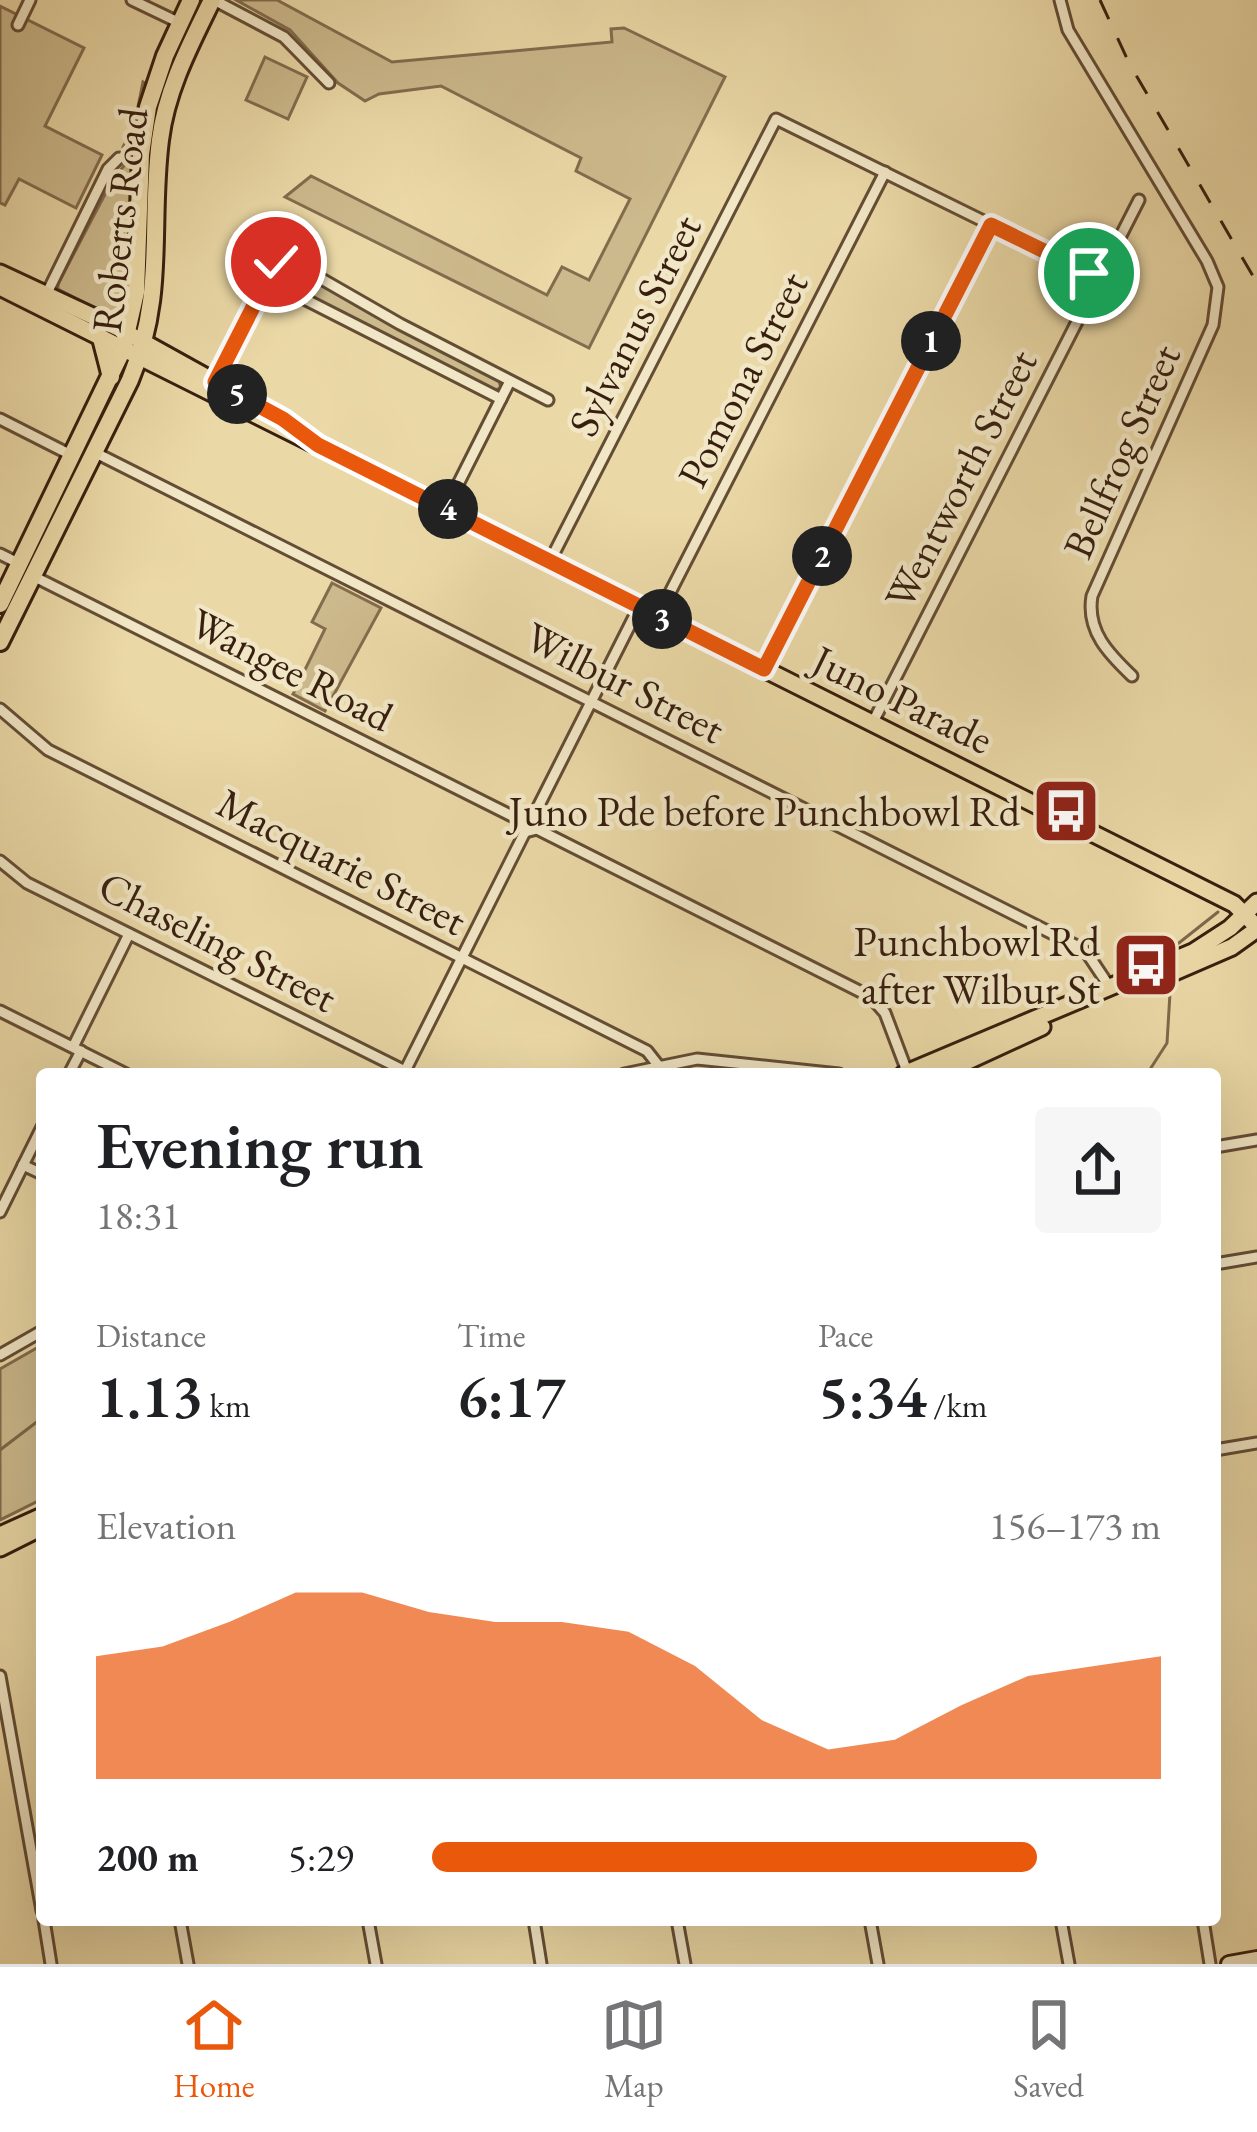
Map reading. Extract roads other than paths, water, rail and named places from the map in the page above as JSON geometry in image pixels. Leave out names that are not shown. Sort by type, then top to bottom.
[{"type":"highway","name":"Roberts Road","points":[[0,642],[73,456],[111,378],[133,346],[141,145],[156,80],[191,0]]},
{"type":"highway","name":"Roberts Road","points":[[0,604],[26,570],[94,452],[156,284],[160,134],[181,64],[213,0]]},
{"type":"highway","points":[[101,338],[111,378]]},
{"type":"main road","name":"Juno Parade","points":[[0,273],[46,293],[133,346],[318,445],[1254,918]]},
{"type":"main road","name":"Juno Parade","points":[[0,287],[101,338],[133,346],[215,382],[283,419],[318,445]]},
{"type":"main road","points":[[920,1068],[1192,952],[1254,918]]},
{"type":"main road","points":[[954,1068],[1223,952],[1254,918]]},
{"type":"main road","points":[[0,1535],[36,1519]]},
{"type":"main road","points":[[0,1548],[36,1530]]},
{"type":"main road","points":[[1229,1964],[1257,1959]]},
{"type":"street","points":[[18,25],[30,0]]},
{"type":"street","points":[[132,0],[180,23]]},
{"type":"street","points":[[213,0],[284,37],[329,83]]},
{"type":"street","name":"Bellfrog Street","points":[[1060,0],[1068,31],[1212,270],[1219,296],[1213,325],[1092,596],[1096,634],[1132,676]]},
{"type":"street","name":"Sylvanus Street","points":[[550,561],[776,118],[885,172]]},
{"type":"street","name":"Roberts Road","points":[[46,293],[108,169],[119,158]]},
{"type":"street","points":[[885,172],[1100,278]]},
{"type":"street","name":"Pomona Street","points":[[658,617],[885,172]]},
{"type":"street","name":"Wentworth Street","points":[[872,724],[1139,200]]},
{"type":"street","points":[[764,669],[991,225]]},
{"type":"street","points":[[215,382],[276,262],[285,258],[548,400]]},
{"type":"street","points":[[267,280],[501,399]]},
{"type":"street","points":[[446,508],[510,381]]},
{"type":"street","points":[[0,419],[73,456]]},
{"type":"street","name":"Wilbur Street","points":[[94,452],[1075,945],[1087,952],[1113,987]]},
{"type":"street","name":"Wangee Road","points":[[0,554],[528,827],[871,997],[885,1012],[904,1068]]},
{"type":"street","points":[[410,1068],[639,607]]},
{"type":"street","name":"Macquarie Street","points":[[0,709],[55,754],[647,1051],[658,1065]]},
{"type":"street","name":"Chaseling Street","points":[[0,861],[27,883],[400,1068]]},
{"type":"street","points":[[71,1068],[129,934]]},
{"type":"street","points":[[0,1011],[115,1068]]},
{"type":"street","points":[[647,1068],[707,1060],[782,1068]]},
{"type":"street","points":[[0,1212],[36,1139]]},
{"type":"street","points":[[1221,1146],[1257,1140]]},
{"type":"street","points":[[23,1165],[36,1171]]},
{"type":"street","points":[[1221,1263],[1257,1257]]},
{"type":"street","points":[[0,1355],[36,1334]]},
{"type":"street","points":[[1221,1449],[1257,1443]]},
{"type":"street","points":[[0,1676],[36,1877]]},
{"type":"street","points":[[45,1926],[51,1964]]},
{"type":"street","points":[[181,1926],[188,1964]]},
{"type":"street","points":[[369,1926],[376,1964]]},
{"type":"street","points":[[535,1926],[542,1964]]},
{"type":"street","points":[[678,1926],[685,1964]]},
{"type":"street","points":[[871,1926],[878,1964]]},
{"type":"street","points":[[1061,1926],[1069,1964]]},
{"type":"street","points":[[1204,1926],[1210,1964]]},
{"type":"waterway","points":[[1170,950],[1218,912]]},
{"type":"waterway","points":[[1151,1068],[1167,1043],[1170,993]]},
{"type":"waterway","points":[[0,1450],[36,1423]]},
{"type":"railway","points":[[1100,0],[1129,63],[1257,283]]},
{"type":"place","name":"Juno Pde before Punchbowl Rd","points":[[1066,811]]},
{"type":"place","name":"Punchbowl Rd after Wilbur St","points":[[1146,965]]}]
